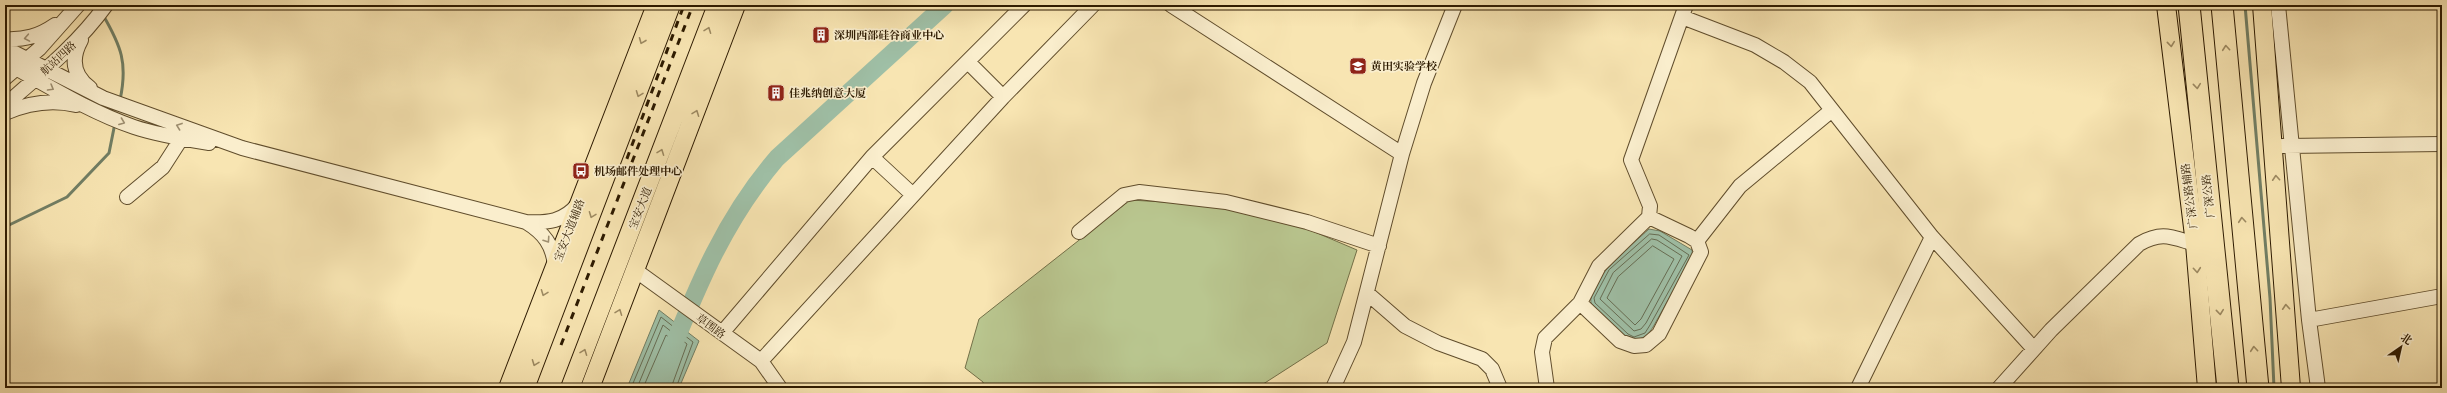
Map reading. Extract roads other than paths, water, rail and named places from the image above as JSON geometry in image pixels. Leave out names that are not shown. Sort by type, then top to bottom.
[{"type":"highway","name":"广深公路","points":[[2189,5],[2228,388]]},
{"type":"highway","points":[[2222,5],[2258,388]]},
{"type":"main road","name":"宝安大道辅路","points":[[508,388],[656,5]]},
{"type":"main road","points":[[525,388],[671,5]]},
{"type":"main road","name":"宝安大道","points":[[570,388],[717,5]]},
{"type":"main road","points":[[590,388],[736,5]]},
{"type":"main road","name":"广深公路辅路","points":[[2166,5],[2195,244],[2207,388]]},
{"type":"main road","points":[[2262,5],[2282,146],[2291,388]]},
{"type":"street","name":"航站四路","points":[[5,105],[41,74],[85,32],[106,5]]},
{"type":"street","points":[[722,333],[872,157],[1024,5]]},
{"type":"street","points":[[760,361],[1003,97],[1093,5]]},
{"type":"street","points":[[1171,5],[1402,154]]},
{"type":"street","points":[[1333,388],[1354,342],[1402,154],[1424,83],[1456,5]]},
{"type":"street","points":[[2278,5],[2282,146],[2318,388]]},
{"type":"street","name":"航站四路","points":[[5,78],[16,63],[74,10]]},
{"type":"street","points":[[5,39],[27,39],[36,36],[74,10]]},
{"type":"street","points":[[1547,388],[1542,352],[1545,338],[1580,303],[1599,266],[1649,217],[1650,206],[1631,160],[1684,11],[1756,45],[1784,62],[1810,82],[1932,237],[2034,349]]},
{"type":"street","points":[[85,32],[76,51],[76,72],[86,86],[103,98]]},
{"type":"street","points":[[5,48],[16,63],[41,74],[159,119],[242,148],[526,222],[537,228],[549,242],[555,266]]},
{"type":"street","points":[[968,62],[1003,97]]},
{"type":"street","points":[[41,74],[91,109]]},
{"type":"street","points":[[5,113],[23,106],[48,102],[91,109],[154,133],[181,139],[242,148]]},
{"type":"street","points":[[1697,241],[1740,186],[1832,110]]},
{"type":"street","points":[[127,196],[164,167],[181,139]]},
{"type":"street","points":[[2282,146],[2442,144]]},
{"type":"street","points":[[872,157],[913,195]]},
{"type":"street","points":[[1079,232],[1124,195],[1139,192],[1226,202],[1308,222],[1379,246]]},
{"type":"street","points":[[526,222],[558,220],[572,211],[580,200]]},
{"type":"street","points":[[1580,303],[1620,341],[1634,346],[1646,345],[1659,334],[1701,252],[1697,241],[1649,217]]},
{"type":"street","points":[[1999,388],[2051,330],[2139,244],[2158,235],[2168,236],[2195,244]]},
{"type":"street","points":[[1858,388],[1932,237]]},
{"type":"street","name":"草围路","points":[[635,270],[760,361],[780,388]]},
{"type":"street","points":[[1367,294],[1405,326],[1438,343],[1482,359],[1492,369],[1500,388]]},
{"type":"street","points":[[2309,320],[2442,296]]},
{"type":"water","points":[[1649,229],[1660,231],[1692,250],[1693,256],[1647,336],[1634,341],[1626,338],[1591,304],[1592,294],[1596,284],[1612,263]]},
{"type":"water","points":[[659,310],[699,341],[679,388],[627,388]]},
{"type":"waterway","points":[[656,388],[707,268],[722,239],[756,185],[777,158],[945,5]]},
{"type":"waterway","points":[[2245,5],[2270,298],[2274,388]]},
{"type":"waterway","points":[[103,15],[114,36],[121,55],[123,75],[120,100]]},
{"type":"waterway","points":[[5,227],[67,197],[109,153],[115,123]]},
{"type":"railway","points":[[622,172],[684,5]]},
{"type":"railway","points":[[561,345],[693,5]]},
{"type":"place","name":"深圳西部硅谷商业中心","points":[[821,35]]},
{"type":"place","name":"黄田实验学校","points":[[1358,66]]},
{"type":"place","name":"佳兆纳创意大厦","points":[[776,93]]},
{"type":"place","name":"机场邮件处理中心","points":[[581,171]]}]
